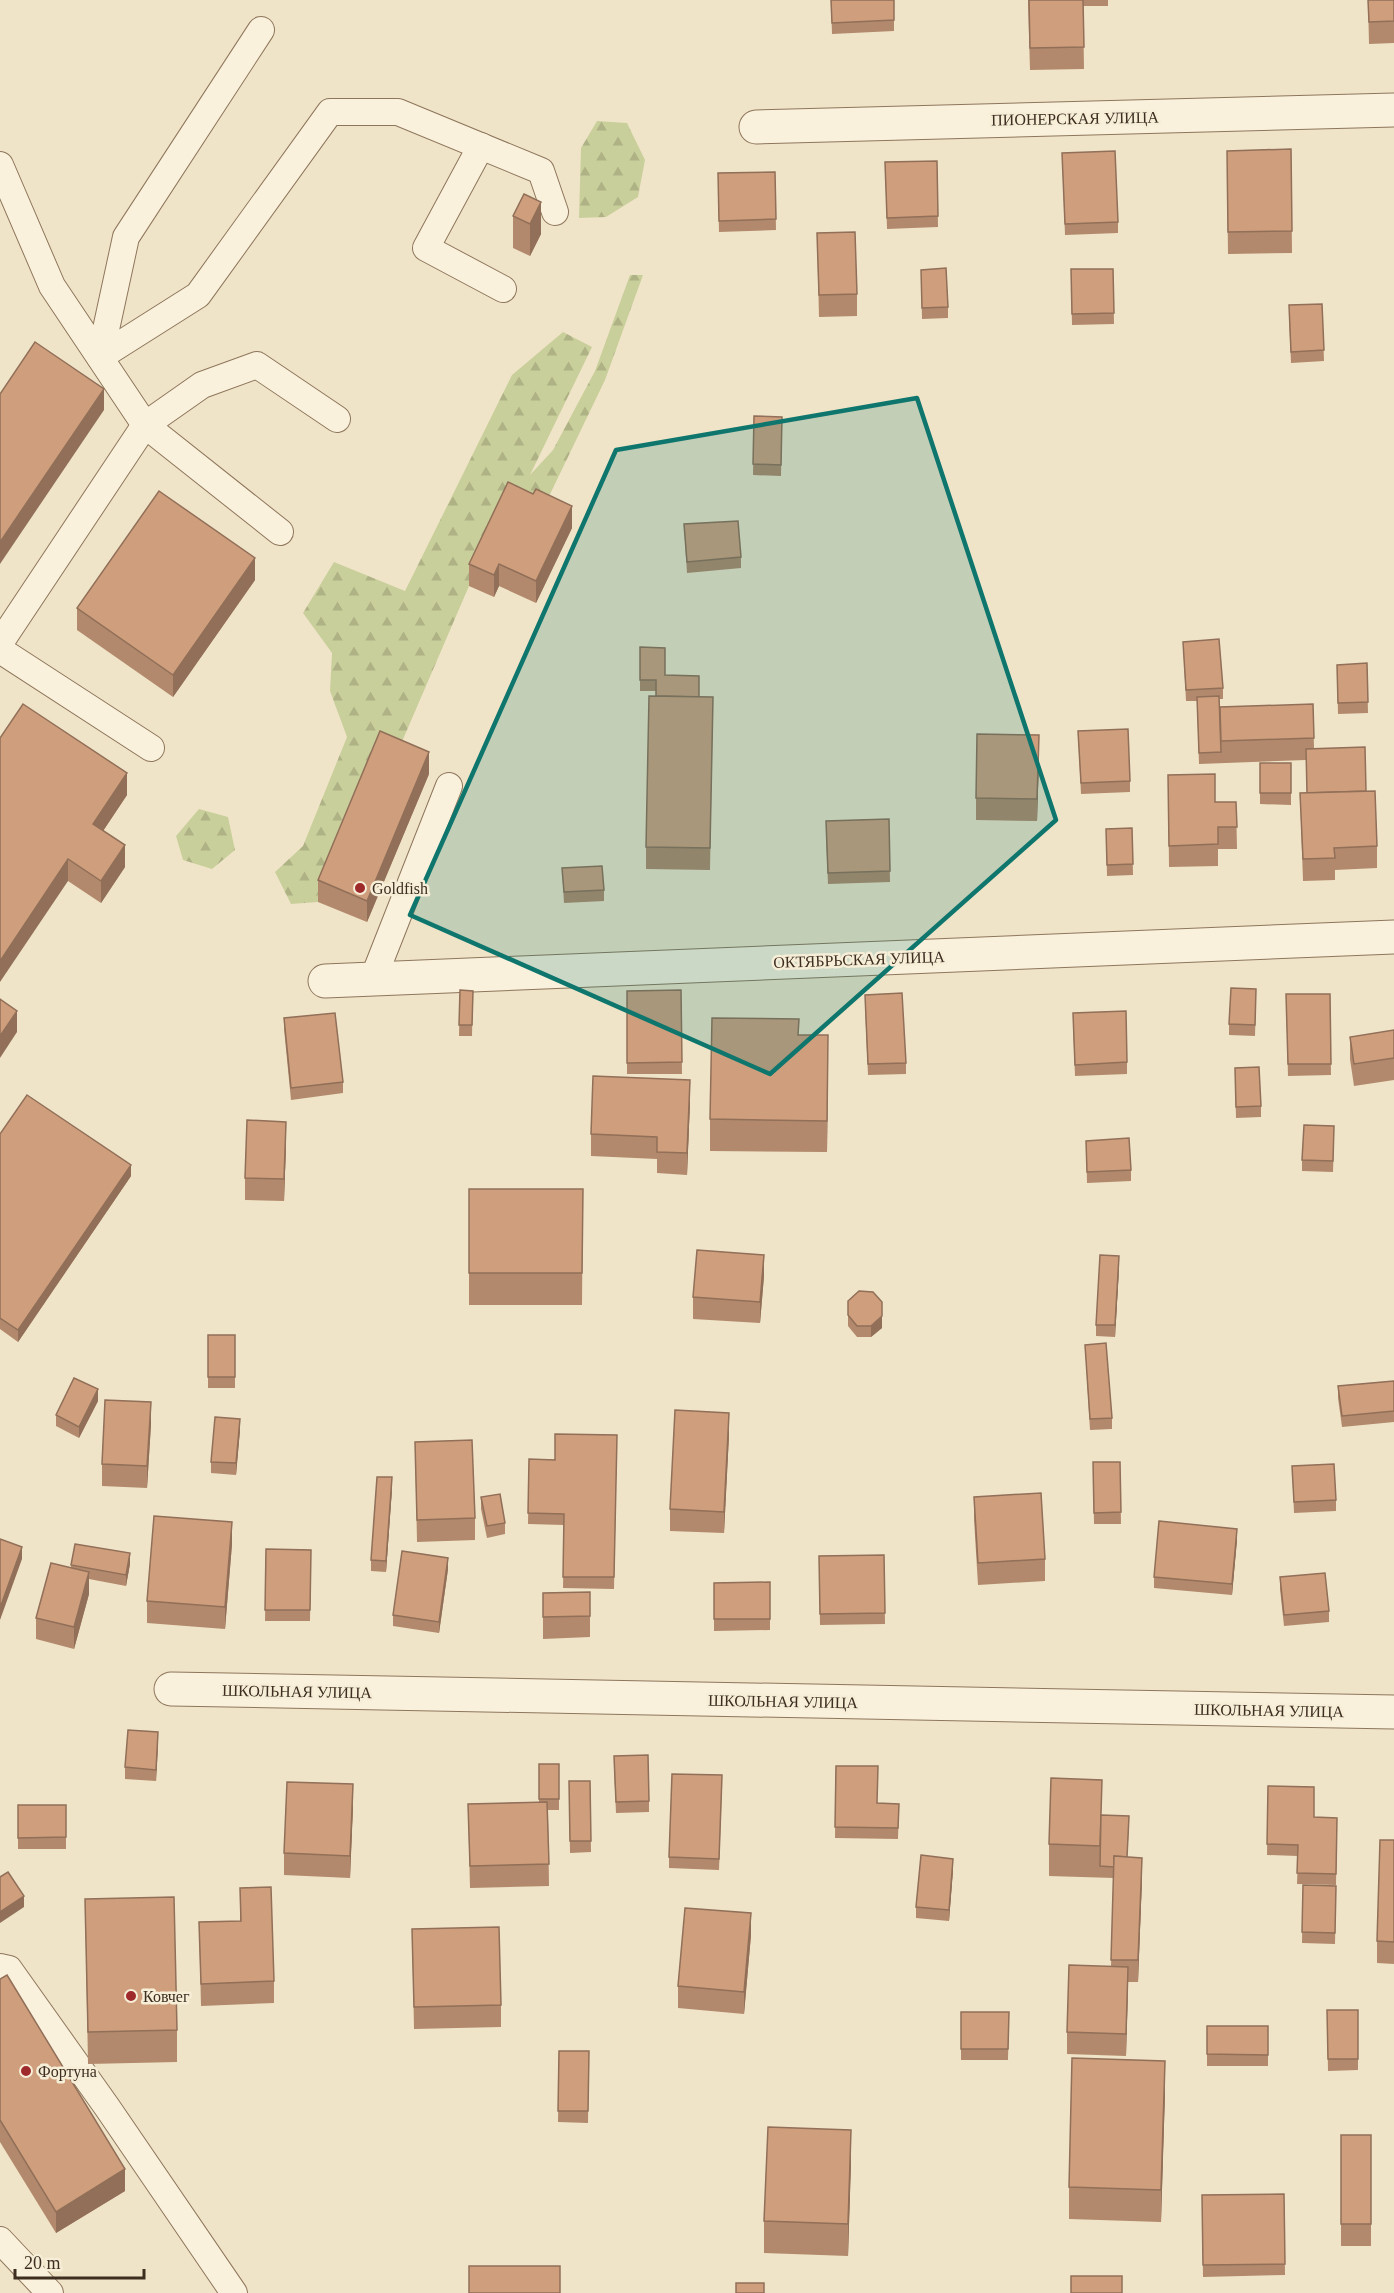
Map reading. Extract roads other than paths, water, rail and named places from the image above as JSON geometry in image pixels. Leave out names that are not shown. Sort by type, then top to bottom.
[{"type":"street","name":"ПИОНЕРСКАЯ УЛИЦА","points":[[756,127],[1394,110]]},
{"type":"street","name":"ОКТЯБРЬСКАЯ УЛИЦА","points":[[325,981],[1394,937]]},
{"type":"street","name":"ШКОЛЬНАЯ УЛИЦА","points":[[171,1689],[1394,1712]]},
{"type":"lane","points":[[100,357],[126,237],[261,30]]},
{"type":"lane","points":[[100,357],[198,295],[330,112],[398,112],[541,171],[555,212]]},
{"type":"lane","points":[[481,146],[426,248],[503,289]]},
{"type":"lane","points":[[0,165],[52,286],[145,425],[280,532]]},
{"type":"lane","points":[[0,643],[145,425],[202,385],[256,365],[337,419]]},
{"type":"lane","points":[[0,650],[151,748]]},
{"type":"lane","points":[[373,979],[449,786]]},
{"type":"lane","points":[[0,1967],[9,1969],[234,2293]]},
{"type":"lane","points":[[0,2240],[50,2293]]},
{"type":"place","name":"Goldfish","points":[[360,888]]},
{"type":"place","name":"Ковчег","points":[[131,1996]]},
{"type":"place","name":"Фортуна","points":[[26,2071]]}]
